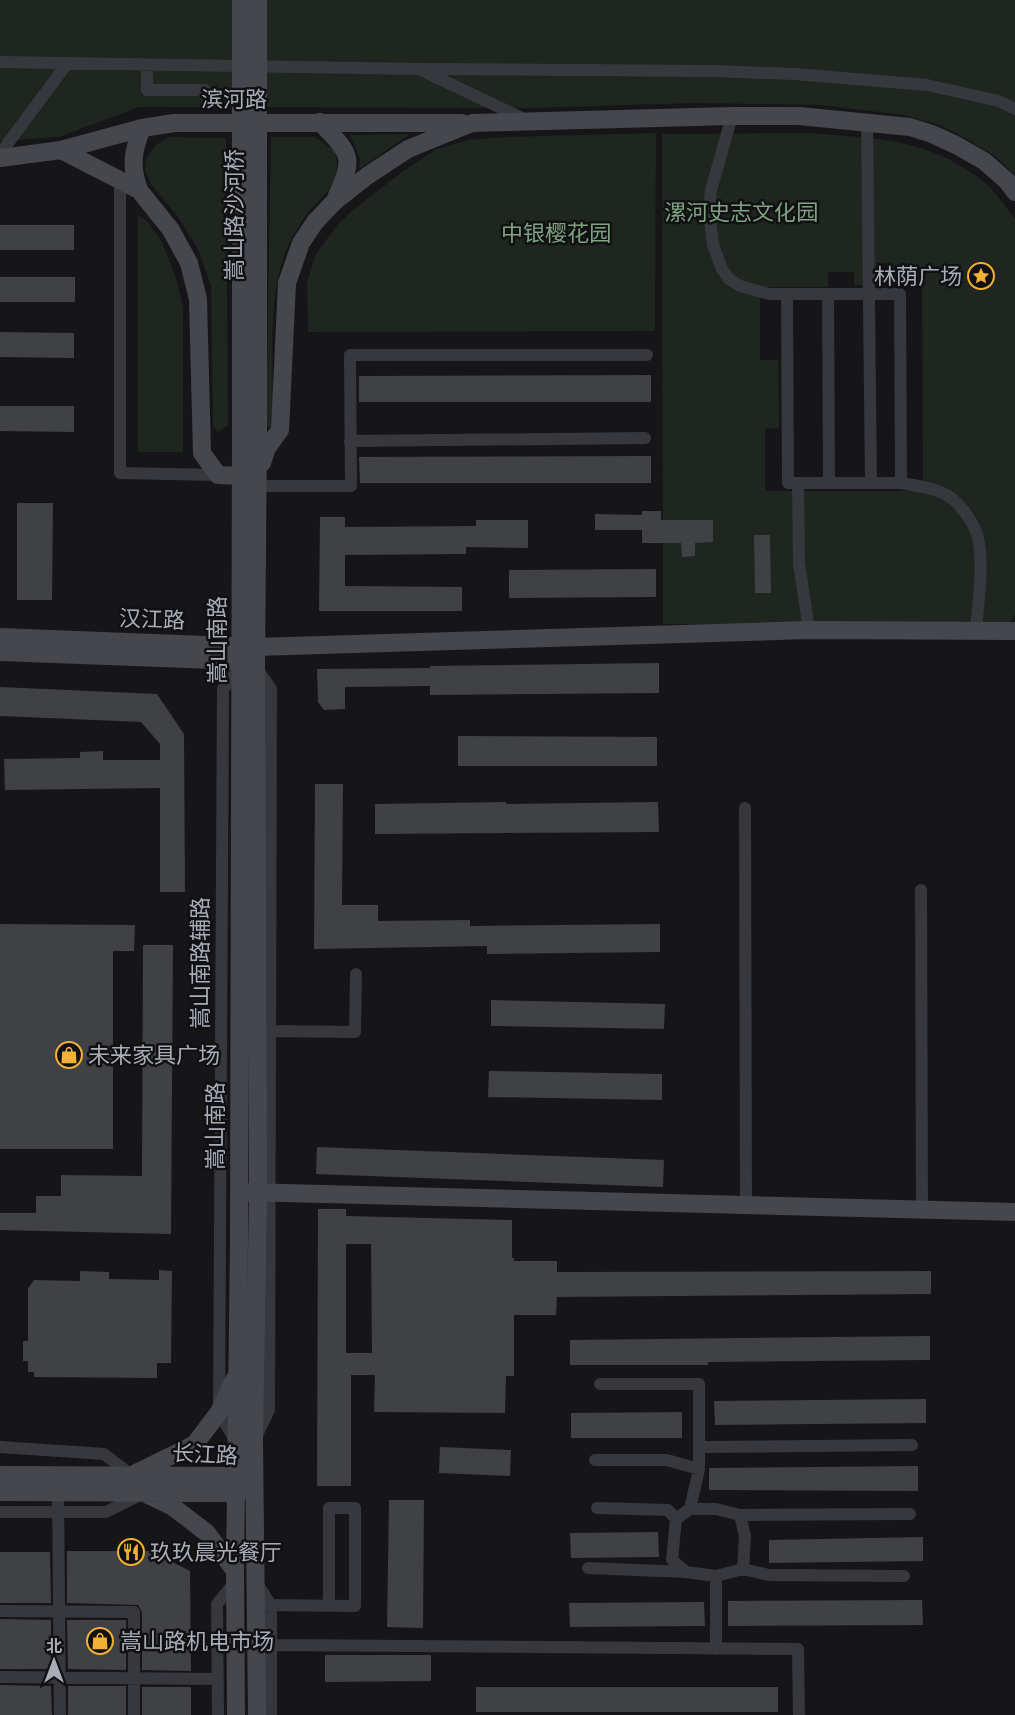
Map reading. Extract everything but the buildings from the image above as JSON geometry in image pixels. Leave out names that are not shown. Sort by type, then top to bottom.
[{"type":"street","name":"嵩山路沙河桥","points":[[241,0],[249,430]]},
{"type":"street","name":"嵩山路沙河桥","points":[[249,430],[258,0]]},
{"type":"street","points":[[0,62],[66,65],[713,71],[804,75],[927,85],[999,101],[1015,109]]},
{"type":"street","points":[[0,156],[66,65]]},
{"type":"street","points":[[147,66],[147,90],[205,90]]},
{"type":"street","points":[[419,69],[530,122]]},
{"type":"street","points":[[732,116],[711,190],[709,210],[713,245],[722,269],[729,279],[740,286],[769,294],[900,294],[901,483]]},
{"type":"street","name":"滨河路","points":[[0,156],[61,150],[142,128],[174,123],[472,123],[799,116],[910,127],[956,146],[984,161],[1015,192]]},
{"type":"street","points":[[320,122],[344,147],[347,157],[348,172],[334,202]]},
{"type":"street","points":[[867,122],[871,483]]},
{"type":"street","points":[[252,479],[267,448],[280,430],[287,283],[302,243],[315,222],[334,202],[367,176],[408,149],[472,123]]},
{"type":"street","points":[[142,128],[134,150],[134,175],[139,190],[171,230],[189,263],[198,299],[202,453],[218,475]]},
{"type":"street","points":[[61,150],[139,190]]},
{"type":"street","points":[[120,179],[120,473],[218,475],[351,486],[351,356],[647,355]]},
{"type":"street","points":[[786,294],[788,483],[901,483],[931,489],[956,502],[978,537],[980,562],[976,631]]},
{"type":"street","points":[[828,294],[829,483]]},
{"type":"street","name":"嵩山南路","points":[[236,1715],[236,1484],[245,1442],[264,1192],[256,1031],[247,657],[252,479],[249,430]]},
{"type":"street","points":[[351,441],[645,438]]},
{"type":"street","points":[[798,483],[799,563],[809,630]]},
{"type":"street","points":[[247,657],[809,630],[1015,631]]},
{"type":"street","name":"汉江路","points":[[0,637],[247,657]]},
{"type":"street","name":"汉江路","points":[[0,652],[247,657]]},
{"type":"street","points":[[247,657],[271,689],[256,1031],[355,1032],[356,974]]},
{"type":"street","name":"嵩山南路辅路","points":[[245,1442],[219,1412],[223,689],[247,657]]},
{"type":"street","points":[[745,807],[746,1206]]},
{"type":"street","points":[[921,890],[922,1210]]},
{"type":"street","name":"嵩山南路","points":[[256,1031],[239,1192],[237,1373],[245,1442],[256,1485],[256,1582],[263,1605],[257,1715]]},
{"type":"street","points":[[239,1192],[1015,1212]]},
{"type":"street","points":[[220,1259],[239,1240]]},
{"type":"street","points":[[0,1447],[104,1454],[130,1475],[195,1444],[219,1412],[237,1373]]},
{"type":"street","points":[[600,1384],[699,1384],[699,1468],[690,1509]]},
{"type":"street","points":[[699,1447],[912,1445]]},
{"type":"street","points":[[595,1460],[667,1460],[699,1468]]},
{"type":"street","name":"长江路","points":[[0,1475],[130,1475],[256,1485]]},
{"type":"street","name":"长江路","points":[[0,1492],[144,1493],[236,1484]]},
{"type":"street","points":[[58,1492],[60,1715]]},
{"type":"street","points":[[0,1512],[106,1512],[144,1493],[173,1507],[207,1533],[235,1577],[217,1604],[218,1715]]},
{"type":"street","points":[[271,1715],[271,1645],[263,1605],[329,1606],[355,1606],[355,1508],[329,1508],[329,1606]]},
{"type":"street","points":[[597,1508],[668,1510],[676,1519],[672,1560],[686,1572]]},
{"type":"street","points":[[676,1519],[690,1509],[716,1509],[740,1515],[910,1514]]},
{"type":"street","points":[[740,1515],[745,1536],[743,1569]]},
{"type":"street","points":[[588,1568],[686,1572],[716,1576],[743,1569],[769,1575],[904,1575]]},
{"type":"street","points":[[716,1576],[716,1649]]},
{"type":"street","points":[[0,1611],[134,1612],[134,1715]]},
{"type":"street","points":[[271,1645],[798,1649],[799,1715]]},
{"type":"street","points":[[0,1677],[218,1679]]},
{"type":"green space","points":[[0,0],[1015,0],[1015,175],[995,156],[937,124],[903,115],[822,105],[694,103],[533,108],[139,107],[59,137],[0,141]]},
{"type":"green space","name":"中银樱花园","points":[[656,133],[655,331],[308,332],[307,282],[316,254],[338,224],[353,210],[402,172],[437,149],[468,140],[504,137]]},
{"type":"green space","name":"漯河史志文化园","points":[[811,133],[903,143],[944,157],[965,168],[989,187],[1015,219],[1015,614],[1011,622],[663,624],[662,134]],"holes":[[[877,263],[887,263],[887,285],[922,285],[923,491],[765,491],[765,429],[779,428],[778,360],[760,360],[760,287],[828,287],[828,272],[854,272],[854,285],[876,285]]]},
{"type":"green space","points":[[410,134],[359,169],[360,159],[350,135]]},
{"type":"green space","points":[[168,137],[226,138],[228,425],[218,432],[213,425],[211,286],[198,249],[178,217],[151,184],[145,171],[147,157],[156,145]]},
{"type":"green space","points":[[271,137],[315,137],[335,151],[337,165],[333,184],[309,211],[291,239],[277,282],[272,352],[273,422],[270,428],[266,426]]},
{"type":"green space","points":[[138,215],[147,221],[162,242],[176,278],[183,308],[183,452],[138,452]]},
{"type":"place","name":"林荫广场","points":[[981,276]]},
{"type":"place","name":"未来家具广场","points":[[69,1055]]},
{"type":"place","name":"玖玖晨光餐厅","points":[[131,1552]]},
{"type":"place","name":"嵩山路机电市场","points":[[100,1641]]}]
